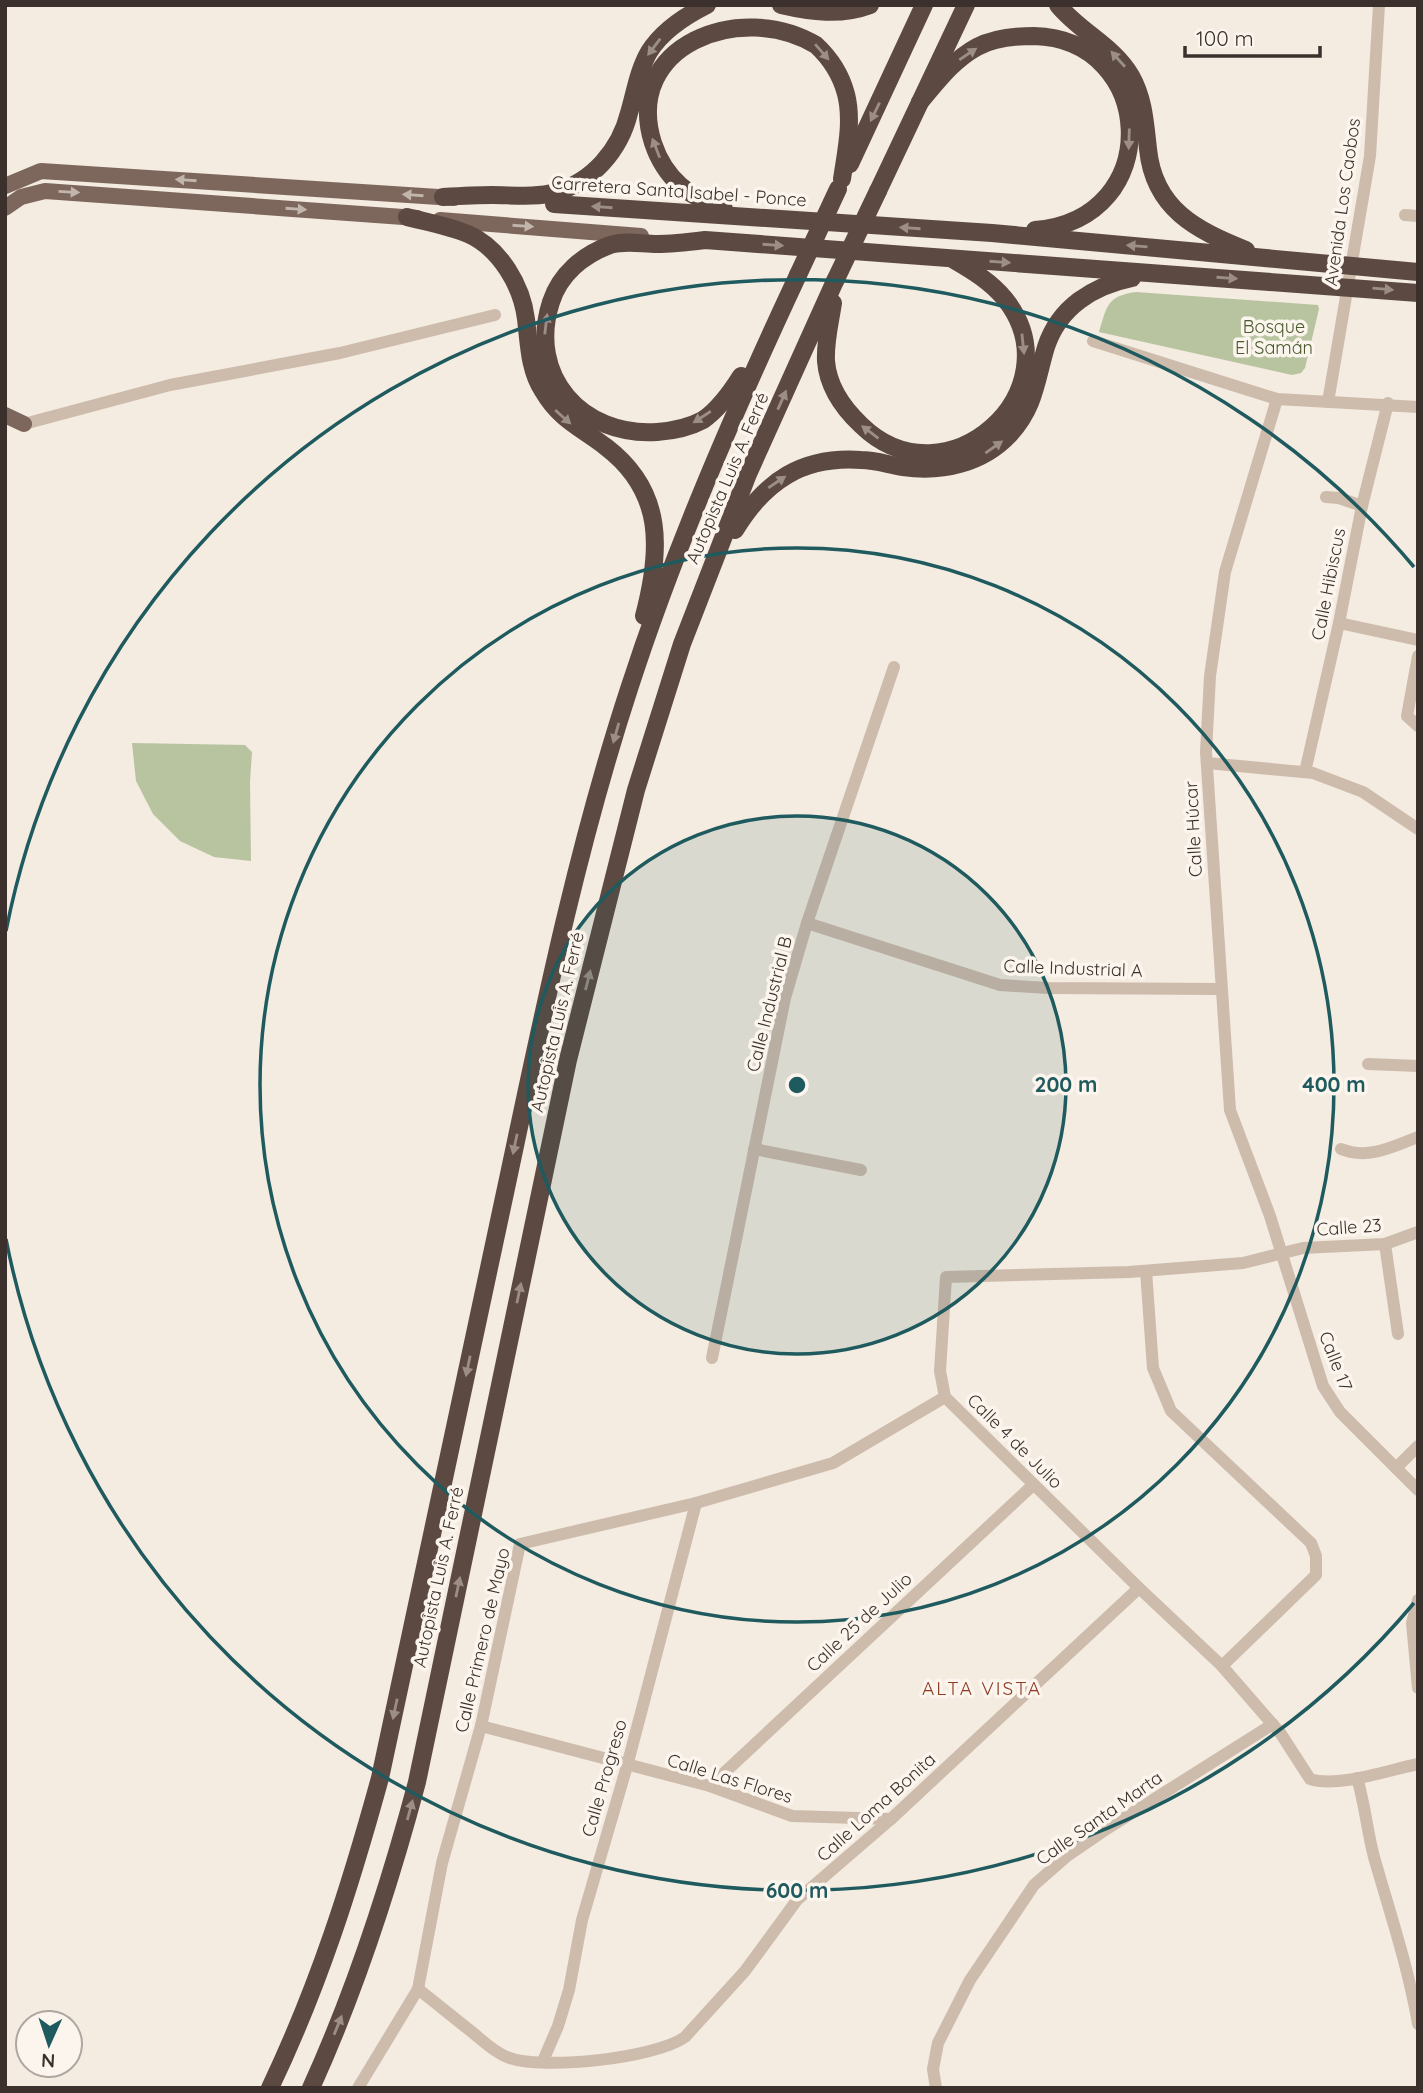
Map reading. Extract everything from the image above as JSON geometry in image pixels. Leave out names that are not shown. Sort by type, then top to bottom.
[{"type":"highway","points":[[443,197],[538,195],[556,192],[590,175],[616,147],[649,51],[675,24],[707,5]]},
{"type":"highway","points":[[781,5],[836,12],[870,5]]},
{"type":"highway","name":"Autopista Luis A. Ferré","points":[[270,2088],[320,1975],[353,1878],[380,1778],[541,1020],[576,868],[627,694],[664,591],[743,392],[924,5]]},
{"type":"highway","name":"Autopista Luis A. Ferré","points":[[311,2088],[350,1996],[377,1920],[417,1782],[568,1060],[636,790],[682,644],[748,474],[835,281],[966,5]]},
{"type":"highway","points":[[1058,5],[1070,19],[1112,52],[1130,75],[1143,105],[1152,169],[1168,202],[1180,216],[1199,230],[1264,257]]},
{"type":"highway","points":[[744,216],[707,204],[677,185],[656,153],[649,118],[651,88],[658,69],[668,54],[693,32],[718,20],[742,16],[778,20],[798,30],[822,51],[835,68],[847,96],[849,131],[840,184]]},
{"type":"highway","points":[[920,102],[955,62],[994,41],[1016,36],[1066,41],[1085,51],[1106,69],[1118,84],[1126,103],[1129,146],[1121,178],[1107,197],[1093,211],[1064,225],[992,233]]},
{"type":"highway","name":"Carretera Santa Isabel - Ponce","points":[[554,204],[992,233],[1418,272]]},
{"type":"highway","points":[[407,217],[470,235],[505,265],[524,305],[531,358],[540,387],[553,408],[566,421],[606,447],[619,459],[648,500],[654,516],[656,561],[643,620],[630,658],[627,694]]},
{"type":"highway","points":[[764,349],[727,397],[703,419],[664,432],[642,433],[622,431],[605,425],[570,401],[550,369],[544,334],[554,293],[563,278],[592,253],[613,244],[705,240],[1418,293]]},
{"type":"highway","points":[[835,281],[827,333],[826,363],[834,391],[842,404],[867,432],[886,443],[902,450],[926,454],[945,453],[981,438],[995,425],[1014,400],[1024,368],[1022,332],[1015,314],[984,277],[951,259]]},
{"type":"highway","points":[[682,644],[733,533],[747,510],[770,486],[804,468],[843,459],[934,469],[961,465],[997,446],[1023,418],[1036,389],[1051,335],[1065,314],[1082,297],[1115,281],[1136,277],[1198,276]]},
{"type":"main road","name":"Carretera Santa Isabel - Ponce","points":[[5,186],[41,172],[554,204]]},
{"type":"main road","points":[[5,208],[21,197],[45,191],[705,240]]},
{"type":"main road","points":[[5,415],[24,424]]},
{"type":"main road","points":[[5,429],[24,424]]},
{"type":"street","name":"Avenida Los Caobos","points":[[1328,402],[1370,156],[1379,5]]},
{"type":"street","points":[[5,421],[24,424],[170,385],[340,353],[495,315]]},
{"type":"street","points":[[1093,341],[1277,399],[1388,403],[1418,407]]},
{"type":"street","name":"Calle Húcar","points":[[1277,399],[1225,572],[1210,676],[1207,763],[1230,1110],[1283,1255]]},
{"type":"street","name":"Calle Hibiscus","points":[[1305,772],[1362,506],[1388,403]]},
{"type":"street","points":[[1326,497],[1339,498],[1362,506]]},
{"type":"street","points":[[1339,622],[1418,640]]},
{"type":"street","points":[[1418,656],[1407,716],[1418,726]]},
{"type":"street","name":"Calle Industrial B","points":[[712,1359],[785,998],[807,923],[894,667]]},
{"type":"street","points":[[1207,763],[1305,772],[1363,792],[1418,829]]},
{"type":"street","name":"Calle Industrial A","points":[[807,923],[1000,985],[1048,988],[1220,989]]},
{"type":"street","points":[[1368,1065],[1418,1066]]},
{"type":"street","points":[[1341,1149],[1355,1154],[1373,1153],[1418,1137]]},
{"type":"street","points":[[754,1149],[861,1170]]},
{"type":"street","name":"Calle 23","points":[[1283,1255],[1303,1248],[1385,1244],[1418,1232]]},
{"type":"street","points":[[1385,1244],[1398,1334]]},
{"type":"street","name":"Calle 4 de Julio","points":[[1283,1255],[1243,1263],[1146,1271],[946,1278],[940,1371],[945,1397],[1222,1666],[1273,1724],[1310,1779],[1317,1781],[1357,1778]]},
{"type":"street","name":"Calle 17","points":[[1283,1255],[1323,1386],[1340,1412],[1418,1490]]},
{"type":"street","points":[[1146,1271],[1153,1368],[1171,1411],[1311,1543],[1316,1556],[1316,1575],[1222,1666]]},
{"type":"street","name":"Calle Primero de Mayo","points":[[358,2088],[418,1989],[442,1863],[481,1727],[520,1544],[696,1503],[833,1463],[945,1397]]},
{"type":"street","points":[[1396,1468],[1418,1446]]},
{"type":"street","name":"Calle 25 de Julio","points":[[710,1786],[1033,1485]]},
{"type":"street","name":"Calle Progreso","points":[[543,2061],[562,2014],[582,1920],[627,1766],[696,1503]]},
{"type":"street","name":"Calle Loma Bonita","points":[[418,1989],[495,2051],[518,2060],[610,2058],[650,2051],[678,2042],[745,1971],[797,1900],[891,1819],[1139,1588]]},
{"type":"street","points":[[1418,1600],[1412,1623],[1418,1686]]},
{"type":"street","name":"Calle Santa Marta","points":[[936,2088],[933,2069],[938,2043],[970,1980],[1034,1885],[1067,1856],[1102,1832],[1273,1724]]},
{"type":"street","name":"Calle Las Flores","points":[[481,1727],[710,1786],[792,1816],[891,1819]]},
{"type":"street","points":[[1418,1764],[1357,1778],[1373,1854],[1401,1942],[1418,2024]]},
{"type":"green space","name":"Bosque El Samán","points":[[1136,292],[1318,305],[1305,368],[1301,373],[1292,375],[1099,332],[1110,304],[1119,296]]},
{"type":"green space","points":[[132,743],[245,745],[252,752],[251,861],[214,857],[180,841],[153,814],[136,781]]},
{"type":"district","name":"ALTA VISTA","points":[[982,1688]]}]
